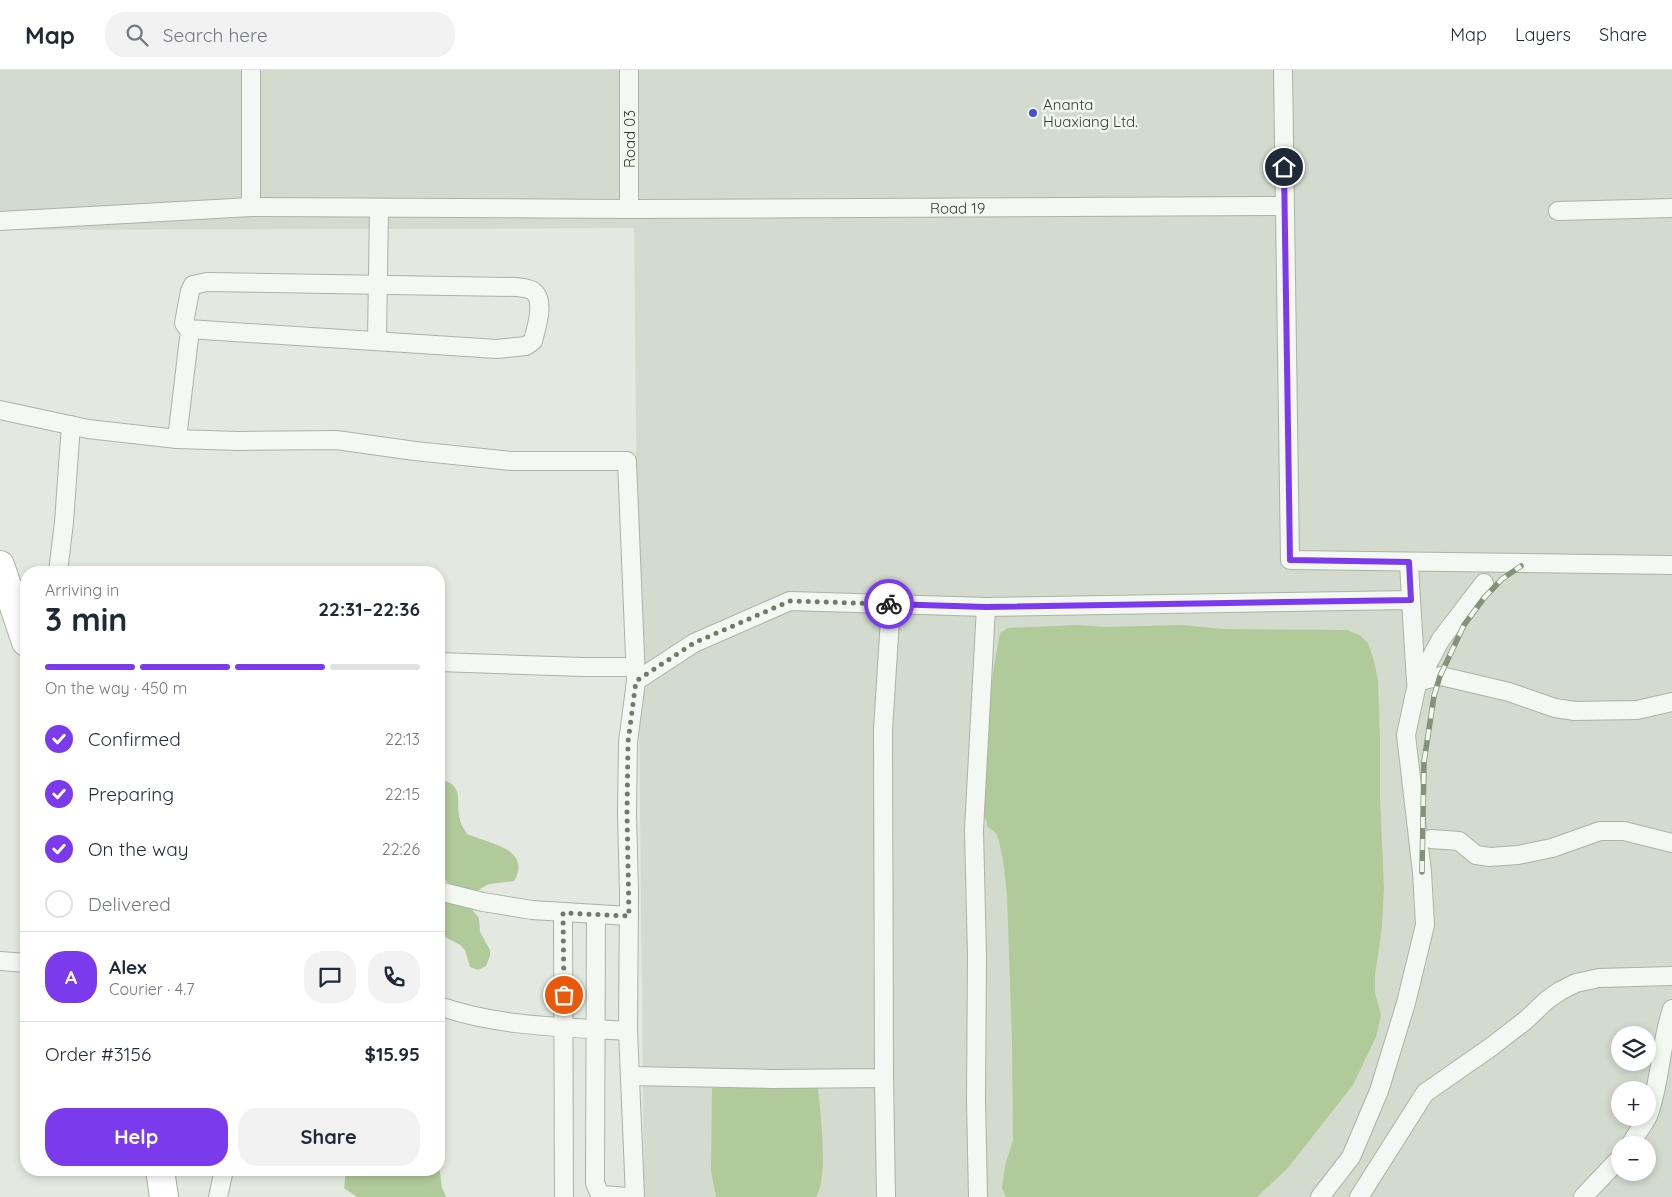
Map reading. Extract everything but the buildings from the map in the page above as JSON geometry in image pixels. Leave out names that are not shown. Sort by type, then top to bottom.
[{"type":"main road","points":[[0,565],[20,625]]},
{"type":"main road","points":[[161,1176],[164,1197]]},
{"type":"street","points":[[250,70],[251,208]]},
{"type":"street","name":"Road 03","points":[[628,70],[629,209]]},
{"type":"street","points":[[1283,70],[1290,560],[1672,565]]},
{"type":"street","name":"Road 19","points":[[0,221],[251,208],[629,209],[1284,206]]},
{"type":"street","points":[[377,340],[379,208]]},
{"type":"street","points":[[1558,211],[1672,208]]},
{"type":"street","points":[[200,283],[377,285],[517,287],[528,289],[534,292],[539,301],[538,322],[533,342],[526,346],[497,349],[188,329],[184,323],[190,291],[193,285],[200,283]]},
{"type":"street","points":[[177,439],[190,338]]},
{"type":"street","points":[[0,410],[88,429],[177,439],[238,441],[336,440],[415,451],[511,460],[627,461],[635,674],[628,742],[627,813],[629,916],[628,1031],[635,1197]]},
{"type":"street","points":[[59,566],[71,425]]},
{"type":"street","points":[[1409,562],[1416,682],[1440,676],[1509,692],[1555,708],[1575,711],[1637,710],[1672,702]]},
{"type":"street","points":[[1320,1197],[1351,1157],[1376,1098],[1406,1003],[1425,925],[1422,872],[1406,735],[1417,684],[1441,639],[1484,583]]},
{"type":"street","points":[[445,662],[635,674],[694,643],[790,601],[986,607],[1411,600]]},
{"type":"street","points":[[886,1197],[883,730],[891,604]]},
{"type":"street","points":[[978,1197],[976,1101],[977,956],[974,830],[986,607]]},
{"type":"street","points":[[1431,840],[1459,841],[1476,856],[1518,855],[1552,848],[1600,831],[1624,831],[1672,843]]},
{"type":"street","points":[[445,892],[483,902],[532,910],[629,916]]},
{"type":"street","points":[[563,913],[564,1197]]},
{"type":"street","points":[[596,914],[595,1183],[600,1195],[630,1197]]},
{"type":"street","points":[[0,960],[20,962]]},
{"type":"street","points":[[1359,1197],[1425,1093],[1491,1047],[1560,990],[1576,983],[1599,978],[1672,976]]},
{"type":"street","points":[[445,1008],[458,1013],[524,1025],[628,1031]]},
{"type":"street","points":[[1656,1091],[1664,1040],[1672,1009]]},
{"type":"street","points":[[631,1076],[773,1079],[884,1078]]},
{"type":"street","points":[[1583,1197],[1611,1167]]},
{"type":"street","points":[[218,1197],[223,1176]]},
{"type":"shaded area","points":[[0,70],[1672,70],[1672,1197],[644,1197],[634,228],[0,230]]},
{"type":"shaded area","points":[[1077,625],[1104,627],[1181,625],[1223,629],[1347,630],[1359,635],[1368,643],[1374,661],[1378,681],[1384,888],[1382,927],[1375,975],[1375,993],[1381,1015],[1376,1037],[1353,1085],[1287,1169],[1257,1197],[1006,1197],[1002,1188],[1005,1166],[1013,1140],[1007,895],[999,841],[996,833],[988,827],[983,811],[986,732],[994,666],[1000,633],[1008,628]]},
{"type":"shaded area","points":[[445,781],[453,785],[456,789],[460,820],[467,834],[496,844],[513,854],[518,861],[518,870],[514,881],[486,885],[476,891],[464,891],[448,883],[445,879]]},
{"type":"shaded area","points":[[445,902],[469,906],[479,918],[480,932],[490,950],[486,966],[478,970],[470,967],[465,950],[445,937]]},
{"type":"shaded area","points":[[818,1086],[823,1160],[820,1187],[816,1197],[716,1197],[711,1171],[712,1088]]},
{"type":"shaded area","points":[[345,1176],[440,1176],[442,1188],[446,1197],[357,1197],[344,1188]]},
{"type":"railway","points":[[1422,872],[1424,762],[1434,696],[1440,676],[1464,625],[1484,598],[1502,579],[1521,566]]},
{"type":"way so far","points":[[564,995],[563,913],[629,916],[628,742],[636,681],[694,643],[790,601],[889,604]]},
{"type":"place","name":"Ananta Huaxiang Ltd.","points":[[1033,113]]},
{"type":"route","points":[[889,604],[986,607],[1411,600],[1409,562],[1290,560],[1284,167]]}]
